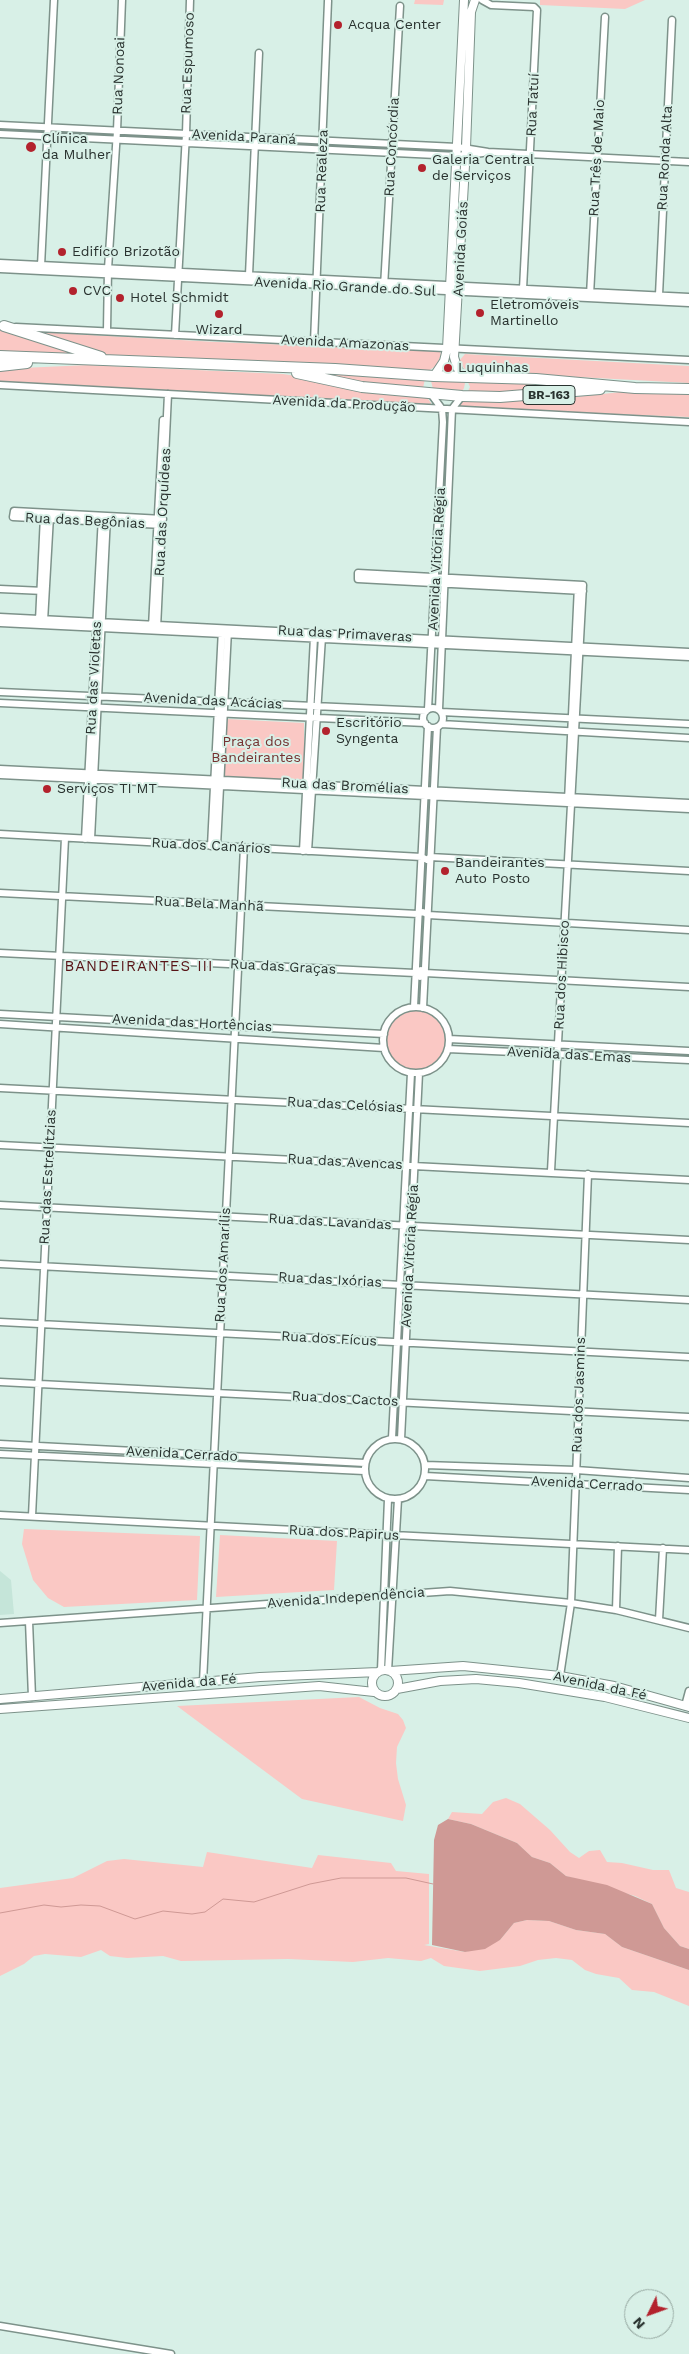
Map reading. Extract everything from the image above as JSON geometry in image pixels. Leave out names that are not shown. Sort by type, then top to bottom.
[{"type":"highway","points":[[2,326],[111,361]]},
{"type":"highway","name":"BR-163","points":[[0,356],[56,360],[272,367],[434,376],[536,379],[635,388]]},
{"type":"highway","points":[[0,366],[56,360]]},
{"type":"highway","name":"BR-163","points":[[272,367],[362,386],[462,396],[535,396],[584,390],[635,388],[689,389]]},
{"type":"highway","points":[[431,394],[429,383],[434,376]]},
{"type":"highway","points":[[462,377],[467,387],[462,396]]},
{"type":"main road","name":"Avenida Goiás","points":[[455,289],[457,147],[464,0]]},
{"type":"main road","name":"Avenida Goiás","points":[[451,349],[466,156],[471,12],[474,0]]},
{"type":"main road","points":[[434,376],[451,349]]},
{"type":"main road","points":[[451,349],[456,367],[462,377]]},
{"type":"main road","name":"Avenida da Fé","points":[[0,1699],[260,1677],[463,1666],[560,1676],[614,1686],[687,1707]]},
{"type":"main road","points":[[385,1671],[397,1679],[397,1689],[385,1697],[374,1692],[372,1681],[385,1671]]},
{"type":"main road","name":"Avenida da Fé","points":[[397,1689],[440,1681],[476,1679],[519,1683],[605,1697],[689,1718]]},
{"type":"main road","name":"Avenida da Fé","points":[[0,1709],[319,1686],[374,1692]]},
{"type":"street","points":[[41,266],[54,0]]},
{"type":"street","name":"Rua Nonoai","points":[[107,331],[108,272],[118,130],[122,0]]},
{"type":"street","name":"Rua Espumoso","points":[[175,335],[186,143],[190,0]]},
{"type":"street","name":"Rua Tatuí","points":[[482,0],[491,5],[534,7],[537,10],[523,289]]},
{"type":"street","name":"Rua Realeza","points":[[314,342],[324,141],[328,1]]},
{"type":"street","name":"Rua Concórdia","points":[[384,286],[400,6]]},
{"type":"street","name":"Rua Três de Maio","points":[[590,296],[605,16]]},
{"type":"street","name":"Rua Ronda Alta","points":[[659,295],[672,20]]},
{"type":"street","points":[[249,275],[259,53]]},
{"type":"street","name":"Avenida Paraná","points":[[0,125],[457,147],[488,152],[530,155],[689,162]]},
{"type":"street","name":"Avenida Paraná","points":[[0,134],[457,156],[488,152]]},
{"type":"street","name":"Avenida Rio Grande do Sul","points":[[0,264],[108,272]]},
{"type":"street","name":"Avenida Rio Grande do Sul","points":[[0,269],[177,275],[590,296],[689,303]]},
{"type":"street","name":"Avenida Rio Grande do Sul","points":[[177,275],[249,275],[317,282]]},
{"type":"street","name":"Avenida Rio Grande do Sul","points":[[455,289],[523,289],[590,296],[659,295],[689,297]]},
{"type":"street","name":"Avenida Amazonas","points":[[2,326],[689,360]]},
{"type":"street","name":"Avenida da Produção","points":[[0,385],[689,422]]},
{"type":"street","name":"Rua das Orquídeas","points":[[155,627],[166,394]]},
{"type":"street","points":[[431,394],[442,409]]},
{"type":"street","points":[[452,410],[462,396]]},
{"type":"street","name":"Avenida Vitória Régia","points":[[427,710],[433,641],[442,409]]},
{"type":"street","name":"Avenida Vitória Régia","points":[[440,710],[452,410]]},
{"type":"street","name":"Rua das Begônias","points":[[43,591],[47,516],[160,522]]},
{"type":"street","name":"Rua das Violetas","points":[[88,839],[104,519]]},
{"type":"street","points":[[358,576],[444,581]]},
{"type":"street","name":"Rua dos Hibisco","points":[[444,581],[581,588],[551,1171]]},
{"type":"street","points":[[0,589],[43,591],[42,622]]},
{"type":"street","name":"Rua das Primaveras","points":[[0,617],[42,622],[433,641],[689,657]]},
{"type":"street","name":"Rua das Primaveras","points":[[0,623],[42,622]]},
{"type":"street","points":[[214,846],[225,631]]},
{"type":"street","points":[[306,851],[318,636]]},
{"type":"street","name":"Rua das Primaveras","points":[[578,649],[689,652]]},
{"type":"street","name":"Avenida das Acácias","points":[[0,692],[427,710]]},
{"type":"street","name":"Avenida das Acácias","points":[[0,703],[426,725]]},
{"type":"street","points":[[414,1008],[425,792],[426,725],[423,716],[427,710],[689,724]]},
{"type":"street","points":[[423,1008],[433,793],[439,726],[443,719],[440,710]]},
{"type":"street","points":[[426,725],[689,738]]},
{"type":"street","name":"Rua das Bromélias","points":[[0,769],[91,776],[310,788],[425,792],[689,809]]},
{"type":"street","name":"Rua das Bromélias","points":[[0,775],[91,776]]},
{"type":"street","name":"Rua das Bromélias","points":[[570,802],[689,803]]},
{"type":"street","name":"Rua dos Canários","points":[[0,834],[422,857],[427,853],[430,857]]},
{"type":"street","name":"Rua das Estrelítzias","points":[[32,1516],[65,838]]},
{"type":"street","name":"Rua dos Amarílis","points":[[203,1682],[244,847]]},
{"type":"street","points":[[430,857],[689,871]]},
{"type":"street","name":"Rua Bela Manhã","points":[[0,893],[418,914],[423,912],[428,915]]},
{"type":"street","points":[[428,915],[689,930]]},
{"type":"street","name":"Rua das Graças","points":[[0,952],[416,974],[419,970],[425,973]]},
{"type":"street","points":[[425,973],[689,987]]},
{"type":"street","points":[[414,1008],[423,1008],[438,1016],[448,1030],[449,1039],[448,1049],[438,1066],[419,1074],[411,1073],[394,1065],[384,1048],[384,1034],[390,1021],[396,1014],[414,1008]]},
{"type":"street","name":"Avenida das Hortências","points":[[0,1014],[384,1034]]},
{"type":"street","name":"Avenida das Hortências","points":[[0,1024],[384,1048]]},
{"type":"street","name":"Avenida das Emas","points":[[449,1039],[689,1051]]},
{"type":"street","name":"Avenida das Emas","points":[[448,1049],[689,1060]]},
{"type":"street","name":"Avenida Vitória Régia","points":[[392,1438],[396,1402],[411,1073]]},
{"type":"street","name":"Avenida Vitória Régia","points":[[401,1439],[419,1074]]},
{"type":"street","name":"Rua das Celósias","points":[[0,1088],[689,1123]]},
{"type":"street","name":"Rua das Avencas","points":[[0,1145],[551,1171],[689,1180]]},
{"type":"street","name":"Rua dos Jasmins","points":[[560,1676],[571,1603],[588,1174]]},
{"type":"street","name":"Rua das Lavandas","points":[[0,1205],[689,1240]]},
{"type":"street","name":"Rua das Ixórias","points":[[0,1264],[689,1300]]},
{"type":"street","name":"Rua dos Fícus","points":[[0,1322],[689,1357]]},
{"type":"street","name":"Rua dos Cactos","points":[[0,1382],[689,1417]]},
{"type":"street","points":[[392,1438],[401,1439],[417,1448],[425,1465],[425,1476],[415,1492],[398,1499],[388,1499],[378,1494],[370,1486],[364,1471],[365,1463],[372,1449],[378,1443],[392,1438]]},
{"type":"street","name":"Avenida Cerrado","points":[[0,1444],[365,1463]]},
{"type":"street","name":"Avenida Cerrado","points":[[0,1454],[364,1471]]},
{"type":"street","name":"Avenida Cerrado","points":[[425,1465],[576,1470],[689,1478]]},
{"type":"street","name":"Avenida Cerrado","points":[[425,1476],[576,1482],[689,1490]]},
{"type":"street","points":[[385,1671],[383,1596],[388,1499]]},
{"type":"street","points":[[385,1671],[398,1499]]},
{"type":"street","name":"Rua dos Papirus","points":[[0,1515],[689,1550]]},
{"type":"street","points":[[616,1610],[618,1546]]},
{"type":"street","points":[[659,1620],[663,1548]]},
{"type":"street","name":"Avenida Independência","points":[[0,1623],[432,1592],[468,1592],[571,1603],[616,1610],[689,1628]]},
{"type":"street","points":[[29,1621],[32,1697]]},
{"type":"street","points":[[687,1707],[689,1691]]},
{"type":"street","points":[[0,2326],[171,2354]]},
{"type":"shaded area","points":[[0,1571],[11,1580],[14,1614],[0,1615]]},
{"type":"shaded area","points":[[448,1819],[471,1824],[517,1843],[532,1857],[550,1863],[566,1876],[607,1885],[652,1904],[664,1928],[680,1946],[689,1949],[689,1970],[622,1947],[605,1934],[576,1930],[549,1921],[527,1920],[514,1923],[500,1940],[485,1949],[465,1952],[432,1945],[434,1840],[438,1825]]},
{"type":"green space","points":[[415,0],[444,0],[443,5],[414,4]]},
{"type":"green space","points":[[540,0],[645,0],[625,9],[540,5]]},
{"type":"green space","points":[[0,330],[216,342],[440,351],[441,355],[436,366],[428,371],[0,352]]},
{"type":"green space","points":[[465,354],[689,366],[689,383],[466,371],[459,361]]},
{"type":"green space","points":[[88,365],[283,374],[426,396],[431,404],[0,383],[0,369]]},
{"type":"green space","points":[[311,371],[425,379],[423,388],[355,383]]},
{"type":"green space","points":[[434,379],[461,379],[465,383],[464,388],[463,390],[433,389],[431,381]]},
{"type":"green space","points":[[467,380],[595,385],[564,391],[467,393],[470,387]]},
{"type":"green space","points":[[621,392],[689,394],[689,417],[458,408],[459,401],[547,400]]},
{"type":"green space","name":"Praça dos Bandeirantes","points":[[227,719],[304,723],[304,782],[223,778]]},
{"type":"green space","points":[[416,1009],[428,1012],[438,1018],[444,1028],[447,1040],[444,1052],[438,1062],[428,1068],[416,1071],[404,1068],[394,1062],[388,1052],[385,1040],[388,1028],[394,1018],[404,1012]]},
{"type":"green space","points":[[24,1529],[200,1536],[197,1600],[64,1607],[48,1598],[33,1580],[22,1544]]},
{"type":"green space","points":[[220,1535],[337,1541],[334,1590],[216,1597]]},
{"type":"green space","points":[[359,1697],[380,1708],[398,1714],[406,1728],[397,1747],[396,1763],[398,1779],[406,1805],[403,1821],[302,1799],[177,1706]]},
{"type":"green space","points":[[506,1798],[520,1804],[550,1830],[570,1852],[579,1858],[589,1851],[600,1850],[607,1862],[622,1863],[653,1870],[669,1870],[676,1888],[689,1892],[689,1949],[680,1946],[664,1928],[652,1904],[635,1896],[566,1876],[550,1863],[532,1857],[517,1843],[471,1824],[448,1819],[452,1812],[482,1814],[493,1802]]},
{"type":"green space","points":[[207,1852],[312,1868],[318,1855],[391,1863],[396,1871],[429,1874],[429,1944],[424,1945],[465,1952],[500,1940],[514,1923],[527,1920],[549,1921],[576,1930],[605,1934],[622,1947],[689,1970],[689,2006],[654,1992],[632,1990],[619,1978],[596,1974],[585,1970],[572,1960],[556,1958],[538,1960],[520,1966],[480,1971],[444,1966],[431,1958],[421,1961],[388,1958],[353,1962],[288,1959],[181,1961],[163,1956],[127,1958],[110,1956],[101,1950],[81,1957],[45,1954],[34,1956],[24,1964],[0,1976],[0,1888],[73,1878],[107,1861],[124,1859],[203,1867]]},
{"type":"waterway","points":[[0,1913],[44,1905],[61,1907],[81,1905],[100,1906],[135,1919],[163,1911],[192,1914],[205,1912],[223,1899],[254,1902],[310,1884],[341,1878],[406,1878],[433,1884]]},
{"type":"place","name":"Acqua Center","points":[[338,25]]},
{"type":"place","name":"Clínica da Mulher","points":[[31,147]]},
{"type":"place","name":"Galeria Central de Serviços","points":[[422,168]]},
{"type":"place","name":"Edifíco Brizotão","points":[[62,252]]},
{"type":"place","name":"CVC","points":[[73,291]]},
{"type":"place","name":"Hotel Schmidt","points":[[120,298]]},
{"type":"place","name":"Eletromóveis Martinello","points":[[480,313]]},
{"type":"place","name":"Wizard","points":[[219,314]]},
{"type":"place","name":"Luquinhas","points":[[448,368]]},
{"type":"place","name":"Escritório Syngenta","points":[[326,731]]},
{"type":"place","name":"Serviços TI MT","points":[[47,789]]},
{"type":"place","name":"Bandeirantes Auto Posto","points":[[445,871]]},
{"type":"district","name":"BANDEIRANTES III","points":[[139,967]]}]
